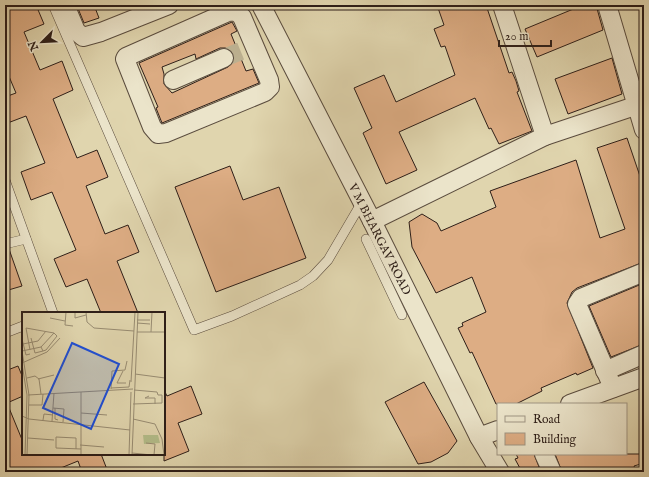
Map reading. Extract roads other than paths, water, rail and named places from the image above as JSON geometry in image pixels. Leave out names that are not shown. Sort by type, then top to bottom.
[{"type":"street","points":[[65,5],[76,31],[83,37],[101,32],[169,5]]},
{"type":"street","name":"V M BHARGAV ROAD","points":[[261,5],[372,220],[386,266],[479,437],[500,472]]},
{"type":"street","points":[[502,5],[545,136]]},
{"type":"street","points":[[606,5],[640,105],[644,130]]},
{"type":"street","points":[[233,11],[239,13],[242,17],[247,48],[269,80],[270,87],[268,90],[166,133],[161,134],[155,131],[125,59],[128,55],[233,11]]},
{"type":"street","points":[[247,48],[277,35]]},
{"type":"street","points":[[173,80],[224,58]]},
{"type":"street","points":[[372,220],[545,136],[640,105]]},
{"type":"street","points":[[613,388],[578,308],[579,301],[584,297],[644,272]]},
{"type":"street","points":[[605,371],[644,354]]},
{"type":"street","points":[[573,403],[644,377]]},
{"type":"street","points":[[479,437],[497,430]]},
{"type":"street","points":[[544,455],[552,472]]},
{"type":"lane","points":[[53,5],[194,330],[232,316],[300,285],[313,276],[328,260],[362,202]]},
{"type":"lane","points":[[5,180],[53,312]]},
{"type":"lane","points":[[5,244],[26,239]]},
{"type":"lane","points":[[366,239],[386,266],[402,315]]},
{"type":"lane","points":[[5,333],[22,326]]},
{"type":"tunnel","points":[[224,58],[241,51]]}]
